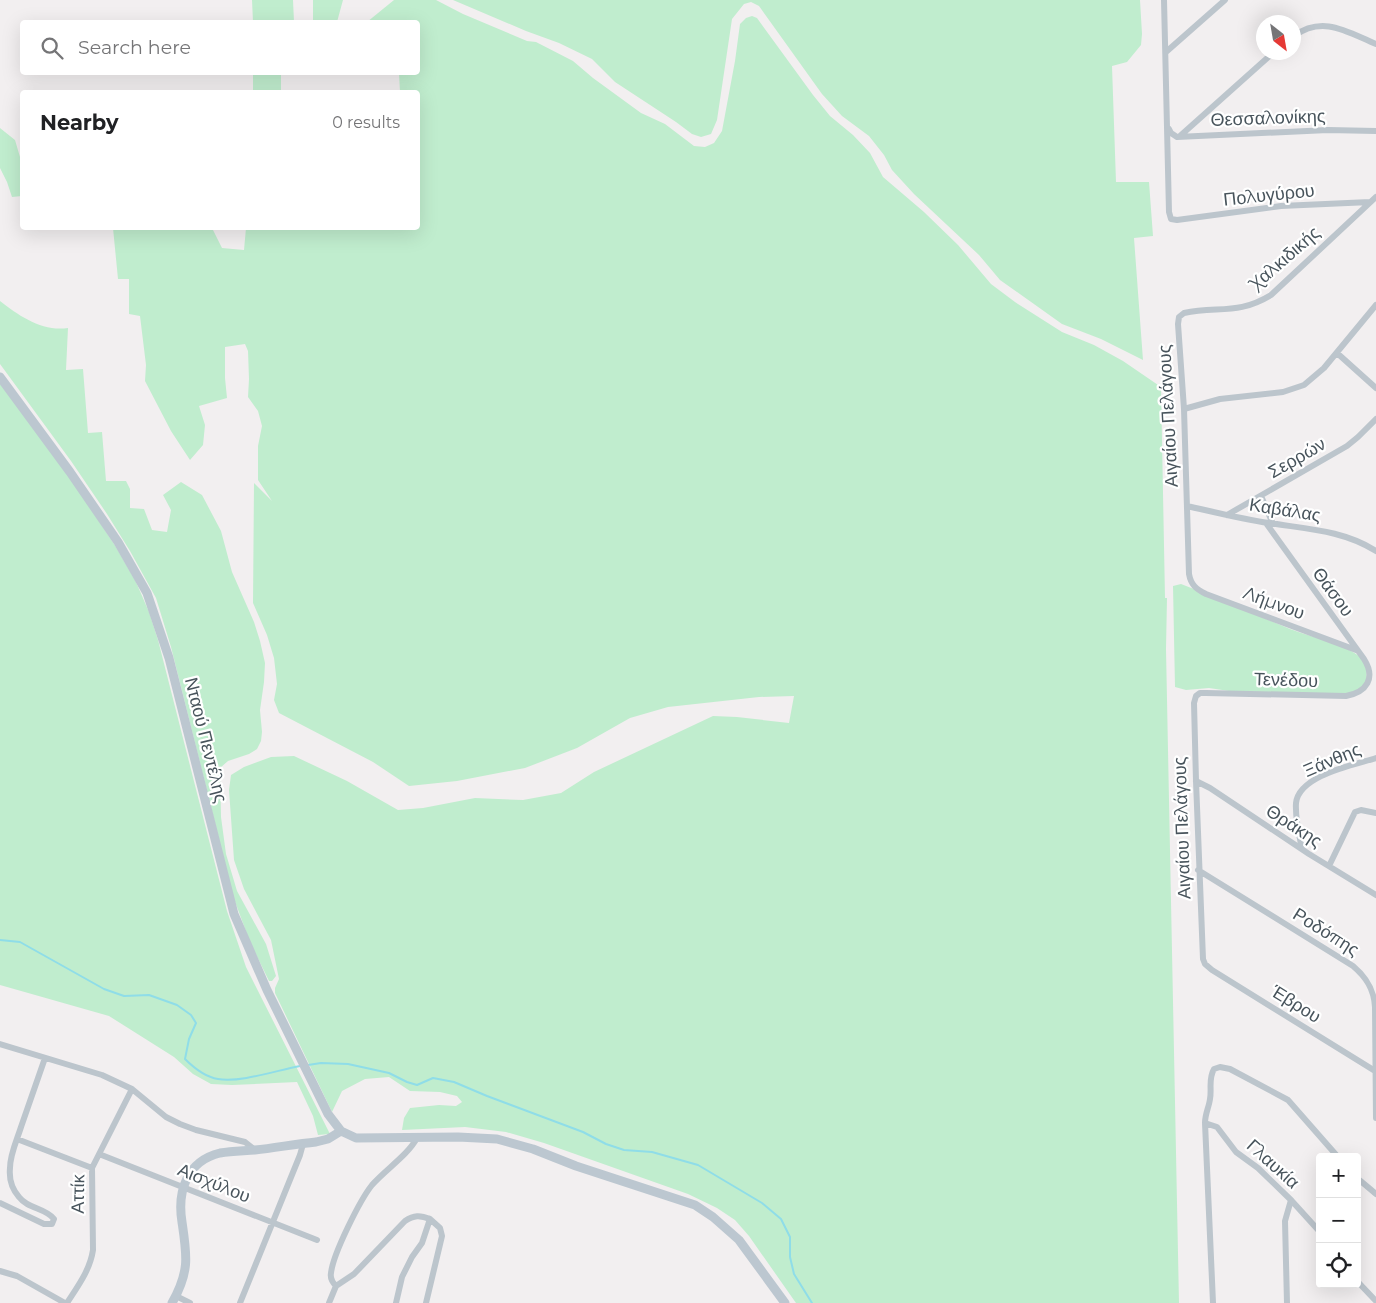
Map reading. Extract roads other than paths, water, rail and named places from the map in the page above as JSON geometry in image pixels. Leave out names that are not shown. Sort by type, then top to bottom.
[{"type":"street","points":[[1164,0],[1168,124],[1174,136],[1180,136],[1265,60]]},
{"type":"street","points":[[1166,52],[1225,0]]},
{"type":"street","points":[[1301,31],[1306,28],[1327,25],[1376,44]]},
{"type":"street","name":"Πολυγύρου","points":[[1168,124],[1169,212],[1172,218],[1177,220],[1281,206],[1370,202]]},
{"type":"street","name":"Θεσσαλονίκης","points":[[1180,136],[1328,130],[1376,131]]},
{"type":"street","points":[[1370,202],[1376,197]]},
{"type":"street","name":"Χαλκιδικής","points":[[1179,317],[1183,313],[1189,312],[1240,308],[1271,295],[1370,202]]},
{"type":"street","points":[[1184,409],[1213,400],[1278,393],[1295,389],[1316,376],[1376,305]]},
{"type":"street","name":"Αιγαίου Πελάγους","points":[[1179,317],[1189,574]]},
{"type":"street","points":[[1337,353],[1376,388]]},
{"type":"street","name":"Νταού Πεντέλης","points":[[0,377],[118,542],[147,594],[169,658],[234,914],[247,946],[328,1114],[341,1131]]},
{"type":"street","name":"Σερρών","points":[[1227,515],[1347,446],[1376,419]]},
{"type":"street","name":"Θάσου","points":[[1261,496],[1270,523],[1357,650],[1369,670],[1372,681]]},
{"type":"street","name":"Καβάλας","points":[[1187,506],[1270,523],[1339,534],[1375,548]]},
{"type":"street","name":"Λήμνου","points":[[1189,574],[1192,584],[1202,592],[1357,650]]},
{"type":"street","name":"Τενέδου","points":[[1196,696],[1206,693],[1343,696],[1360,692],[1372,681]]},
{"type":"street","name":"Αιγαίου Πελάγους","points":[[1196,696],[1194,703],[1198,870],[1203,960]]},
{"type":"street","name":"Ξάνθης","points":[[1302,849],[1296,804],[1303,788],[1317,778],[1376,758]]},
{"type":"street","name":"Θράκης","points":[[1196,781],[1210,788],[1376,895]]},
{"type":"street","points":[[1329,866],[1356,812],[1361,810],[1376,813]]},
{"type":"street","name":"Ροδόπης","points":[[1198,870],[1352,966],[1363,976],[1371,988],[1374,998],[1376,1118]]},
{"type":"street","name":"Έβρου","points":[[1203,960],[1212,970],[1375,1071]]},
{"type":"street","points":[[0,1044],[89,1070],[132,1089],[155,1108],[180,1124],[196,1130],[245,1142],[255,1150]]},
{"type":"street","points":[[0,1203],[44,1224],[52,1224],[54,1222],[51,1215],[22,1201],[13,1188],[10,1168],[17,1139],[45,1058]]},
{"type":"street","points":[[1213,1303],[1205,1123],[1210,1100],[1211,1076],[1214,1070],[1220,1067],[1227,1068],[1288,1100],[1334,1153]]},
{"type":"street","name":"Αττίκ","points":[[66,1303],[88,1269],[93,1250],[92,1168],[132,1089]]},
{"type":"street","name":"Γλαυκία","points":[[1205,1123],[1217,1127],[1236,1152],[1258,1168],[1316,1228]]},
{"type":"street","points":[[190,1303],[174,1299],[185,1274],[187,1258],[179,1201],[183,1187],[194,1169],[205,1160],[222,1153],[303,1144],[328,1139],[341,1131],[356,1138],[458,1137],[497,1139],[533,1149],[576,1166],[695,1206],[713,1217],[738,1240],[785,1303]]},
{"type":"street","points":[[336,1286],[332,1282],[330,1273],[338,1249],[358,1206],[370,1187],[386,1169],[409,1150],[417,1138]]},
{"type":"street","points":[[17,1139],[92,1168]]},
{"type":"street","points":[[240,1303],[303,1144]]},
{"type":"street","name":"Αισχύλου","points":[[99,1154],[317,1240]]},
{"type":"street","points":[[1361,1181],[1376,1194]]},
{"type":"street","points":[[1287,1303],[1285,1221],[1291,1200]]},
{"type":"street","points":[[329,1303],[336,1286],[354,1274],[405,1220],[413,1216],[422,1216],[430,1219],[440,1228],[442,1236],[426,1303]]},
{"type":"street","points":[[396,1303],[402,1277],[412,1257],[422,1243],[430,1219]]},
{"type":"street","points":[[0,1271],[17,1276],[66,1303]]},
{"type":"street","points":[[1361,1285],[1376,1301]]},
{"type":"waterway","points":[[0,940],[20,942],[104,989],[124,996],[149,995],[177,1005],[191,1015],[196,1023],[189,1039],[185,1059],[204,1074],[227,1080],[259,1076],[300,1066]]},
{"type":"waterway","points":[[308,1065],[321,1063],[348,1064],[389,1073],[417,1085],[433,1078],[454,1082],[583,1132],[606,1144],[624,1150],[652,1152],[698,1165],[762,1203],[781,1219],[790,1237],[790,1257],[794,1274],[812,1303]]}]
